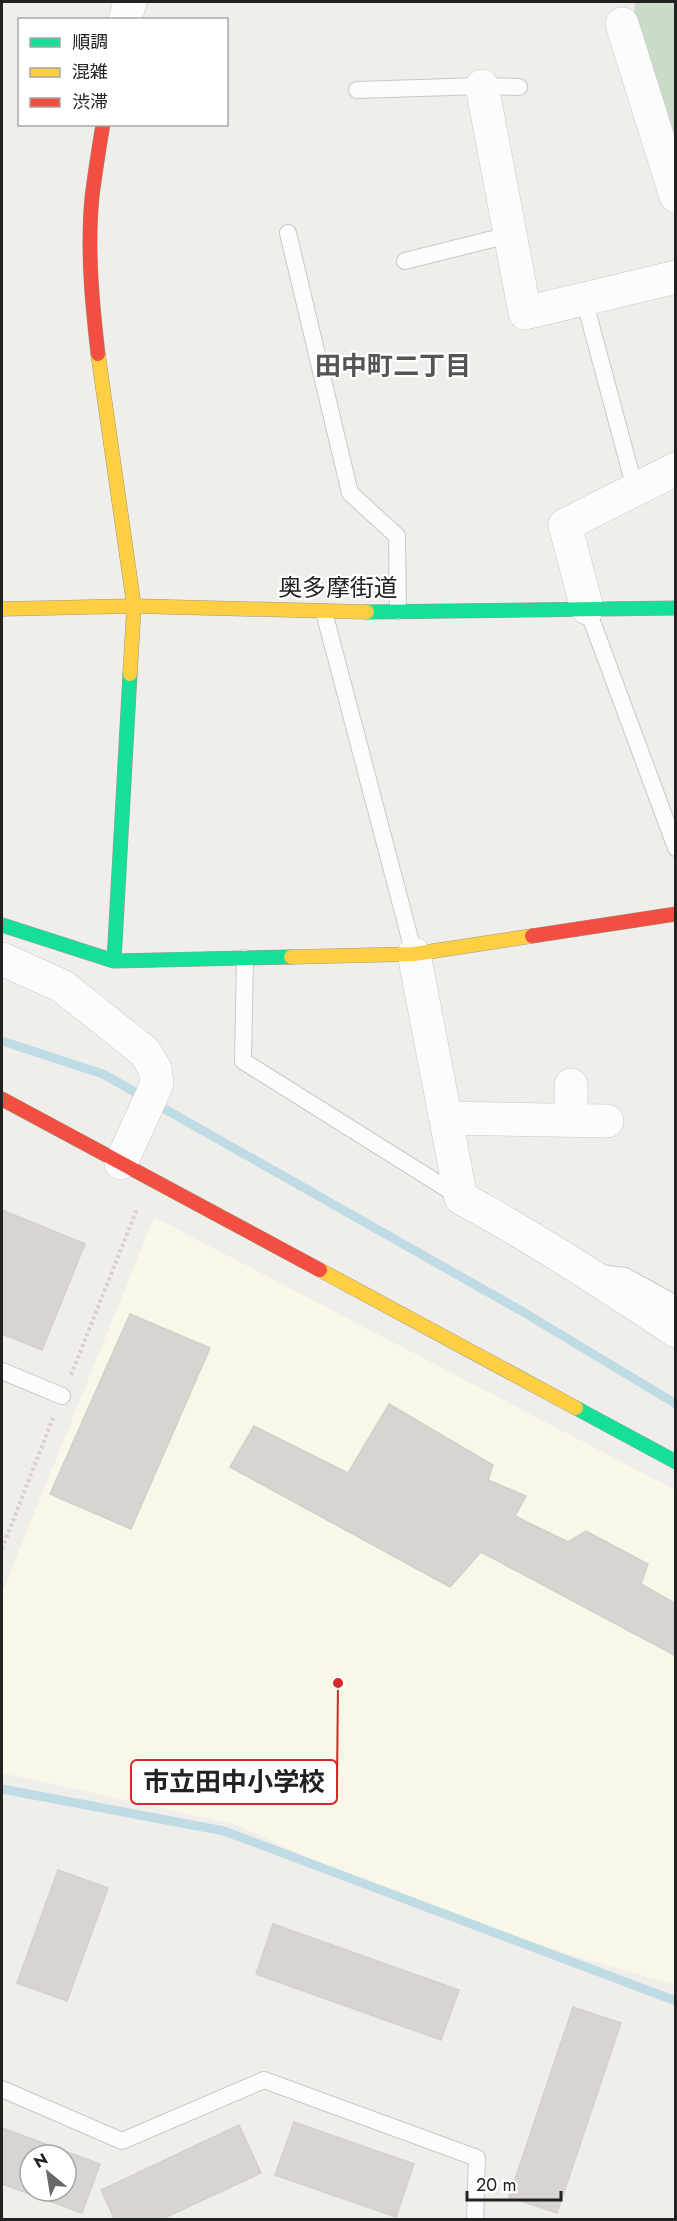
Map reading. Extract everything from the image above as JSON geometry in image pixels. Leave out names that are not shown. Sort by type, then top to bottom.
[{"type":"street","points":[[126,18],[130,2]]},
{"type":"street","points":[[622,24],[675,196]]},
{"type":"street","points":[[482,86],[525,313],[675,277]]},
{"type":"street","points":[[103,126],[92,198],[91,295],[104,405],[134,606],[114,961]]},
{"type":"street","points":[[587,608],[565,525],[675,469]]},
{"type":"street","name":"奥多摩街道","points":[[2,609],[134,606],[324,612],[675,608]]},
{"type":"street","points":[[2,925],[114,961],[414,954],[675,914]]},
{"type":"street","points":[[414,954],[461,1198],[515,1227],[675,1331]]},
{"type":"street","points":[[2,959],[63,986],[145,1052],[155,1069],[152,1095],[121,1163]]},
{"type":"street","points":[[571,1085],[571,1120]]},
{"type":"street","points":[[2,1099],[675,1462]]},
{"type":"street","points":[[446,1118],[607,1121]]},
{"type":"lane","points":[[357,90],[519,87]]},
{"type":"lane","points":[[288,233],[350,493],[397,536],[398,611]]},
{"type":"lane","points":[[405,261],[509,235]]},
{"type":"lane","points":[[584,299],[635,489]]},
{"type":"lane","points":[[587,608],[675,848]]},
{"type":"lane","points":[[324,612],[414,954]]},
{"type":"lane","points":[[245,958],[243,1061],[461,1198]]},
{"type":"lane","points":[[587,1272],[625,1276],[675,1304]]},
{"type":"lane","points":[[2,1371],[62,1396]]},
{"type":"lane","points":[[2,2089],[122,2141],[264,2080],[477,2158],[476,2220]]},
{"type":"path","points":[[2,1549],[150,1178]]},
{"type":"shaded area","points":[[154,1217],[675,1490],[675,1985],[439,1916],[234,1824],[2,1773],[2,1593]]},
{"type":"green space","points":[[635,2],[675,2],[675,150],[634,12]]},
{"type":"building","points":[[2,1210],[85,1244],[42,1350],[2,1334]]},
{"type":"building","points":[[130,1314],[210,1348],[131,1529],[50,1494]]},
{"type":"building","points":[[389,1404],[493,1465],[488,1480],[526,1496],[515,1516],[568,1542],[586,1531],[648,1564],[641,1584],[676,1604],[676,1656],[481,1552],[450,1587],[230,1467],[254,1426],[348,1473]]},
{"type":"building","points":[[58,1870],[108,1888],[67,2001],[17,1983]]},
{"type":"building","points":[[273,1924],[459,1990],[441,2040],[256,1974]]},
{"type":"building","points":[[573,2007],[621,2023],[557,2213],[509,2197]]},
{"type":"building","points":[[294,2122],[414,2164],[396,2217],[275,2175]]},
{"type":"building","points":[[239,2125],[261,2173],[160,2220],[115,2220],[101,2190]]},
{"type":"building","points":[[2,2128],[43,2143],[18,2143],[18,2190],[2,2184]]},
{"type":"building","points":[[78,2156],[100,2164],[82,2213],[54,2203],[78,2203]]},
{"type":"waterway","points":[[2,1041],[103,1074],[525,1313],[676,1404]]},
{"type":"waterway","points":[[2,1789],[224,1831],[676,2001]]},
{"type":"traffic: fast","points":[[367,612],[676,608]]},
{"type":"traffic: fast","points":[[114,961],[130,674]]},
{"type":"traffic: fast","points":[[2,925],[114,961],[291,957]]},
{"type":"traffic: fast","points":[[576,1408],[676,1462]]},
{"type":"traffic: slow","points":[[98,354],[134,606],[130,674]]},
{"type":"traffic: slow","points":[[2,609],[134,606],[367,612]]},
{"type":"traffic: slow","points":[[291,957],[414,954],[532,936]]},
{"type":"traffic: slow","points":[[320,1270],[576,1408]]},
{"type":"traffic: jam","points":[[98,354],[92,295],[90,236],[92,197],[103,126]]},
{"type":"traffic: jam","points":[[532,936],[676,914]]},
{"type":"traffic: jam","points":[[2,1099],[320,1270]]},
{"type":"place","name":"市立田中小学校","points":[[338,1683]]},
{"type":"district","name":"田中町二丁目","points":[[393,366]]}]
